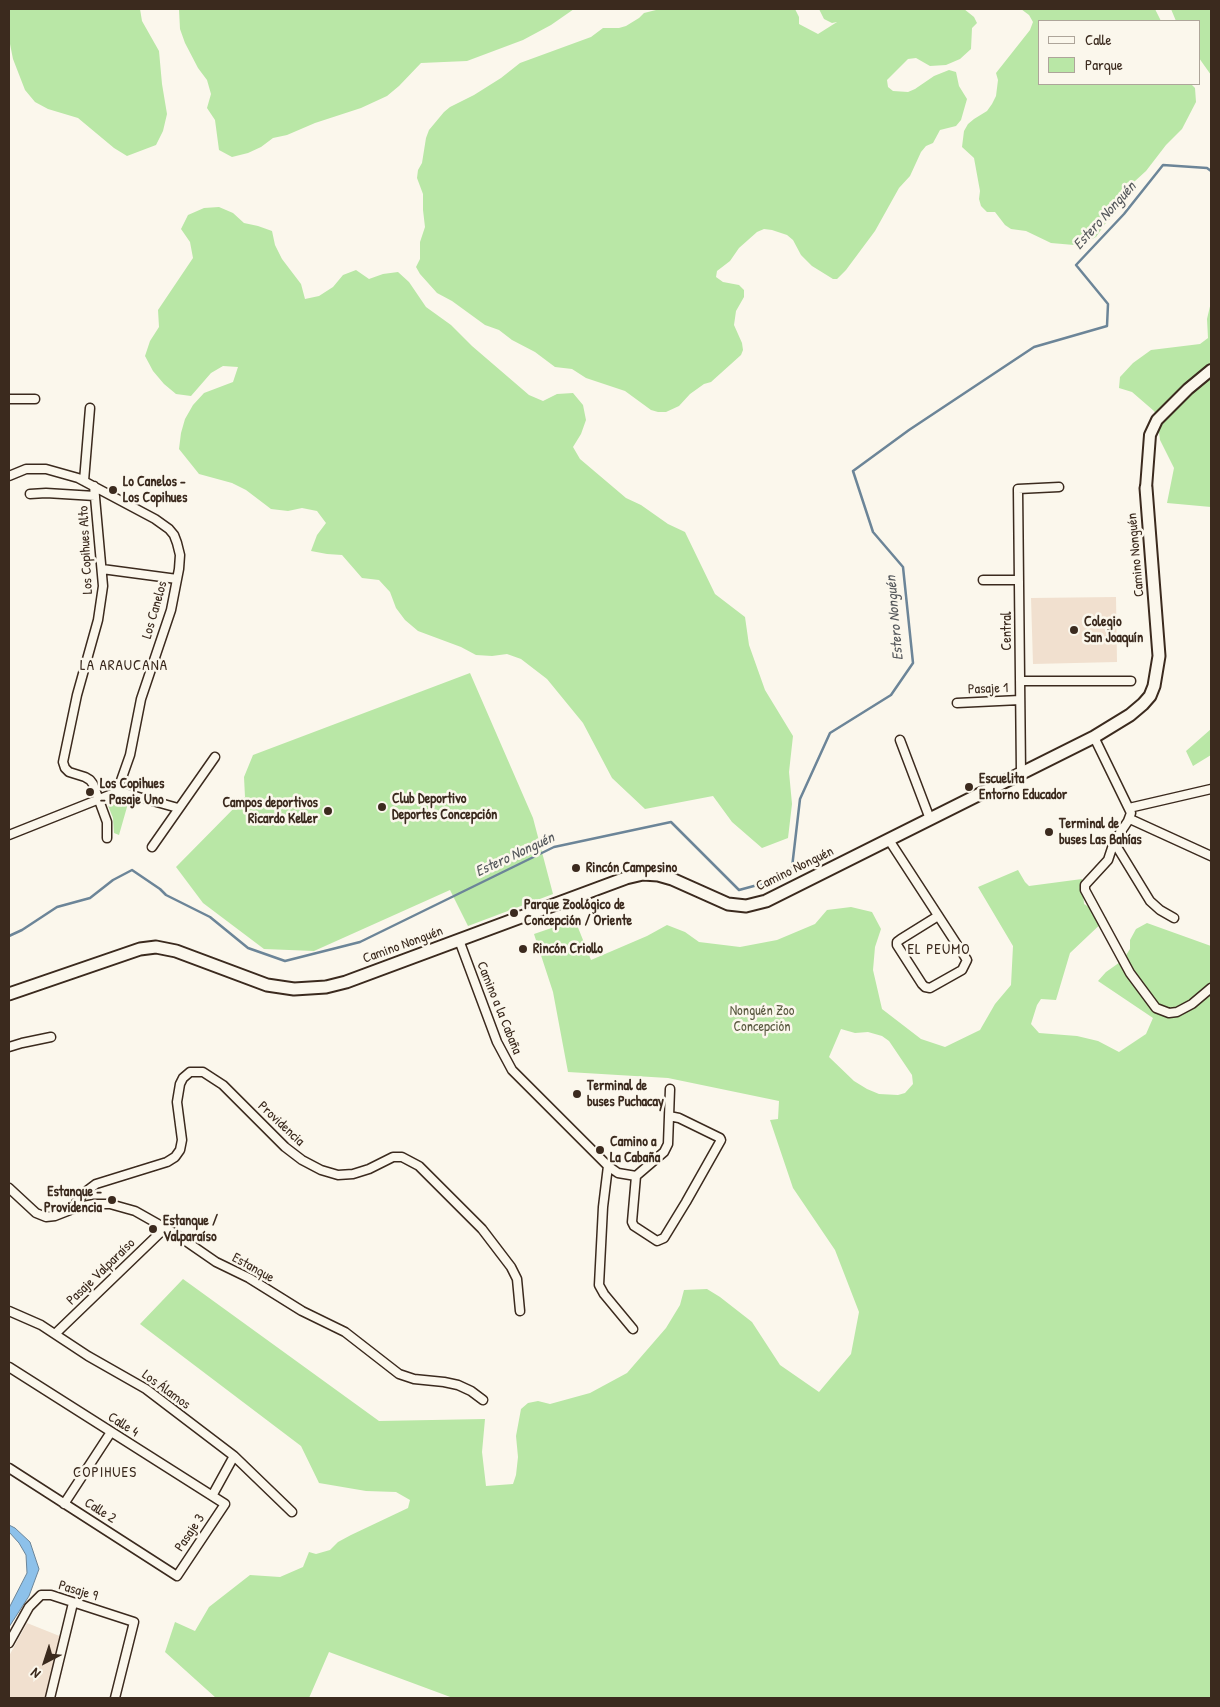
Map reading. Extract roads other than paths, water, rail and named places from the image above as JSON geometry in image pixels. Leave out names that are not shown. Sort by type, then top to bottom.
[{"type":"main road","name":"Camino Nonguén","points":[[9,994],[140,949],[156,947],[176,950],[266,985],[285,989],[315,989],[346,982],[626,878],[643,874],[658,875],[672,879],[728,904],[740,906],[753,905],[766,901],[1094,736],[1137,710],[1150,696],[1156,681],[1158,645],[1146,488]]},
{"type":"street","name":"Camino Nonguén","points":[[1146,488],[1150,434],[1157,420],[1188,389],[1211,370]]},
{"type":"street","points":[[9,399],[35,398]]},
{"type":"street","points":[[84,481],[90,408]]},
{"type":"street","name":"Los Copihues Alto","points":[[9,476],[26,469],[46,469],[69,474],[94,486],[103,586],[98,620],[77,695],[64,762],[65,768],[69,772],[90,780],[107,822],[107,838]]},
{"type":"street","name":"Los Canelos","points":[[94,486],[155,519],[174,535],[180,555],[171,610],[140,699],[127,765],[117,791]]},
{"type":"street","name":"Central","points":[[1021,772],[1018,489],[1059,487]]},
{"type":"street","points":[[30,494],[95,496]]},
{"type":"street","points":[[102,569],[177,579]]},
{"type":"street","points":[[983,580],[1019,580]]},
{"type":"street","points":[[1020,681],[1131,681]]},
{"type":"street","name":"Pasaje 1","points":[[957,703],[1020,700]]},
{"type":"street","points":[[1094,736],[1131,813],[1130,819],[1114,842],[1108,860],[1085,885],[1085,890],[1130,973],[1156,1008],[1169,1013],[1177,1012],[1192,1004],[1211,988]]},
{"type":"street","points":[[900,740],[930,818]]},
{"type":"street","points":[[152,847],[215,757]]},
{"type":"street","points":[[1129,808],[1211,789]]},
{"type":"street","points":[[9,835],[99,800],[117,791],[178,808]]},
{"type":"street","points":[[1130,819],[1211,856]]},
{"type":"street","points":[[889,840],[967,960],[962,970],[930,988],[922,984],[897,945],[897,942],[938,916]]},
{"type":"street","points":[[1114,842],[1150,901],[1160,910],[1174,918]]},
{"type":"street","name":"Camino a la Cabaña","points":[[459,940],[497,1042],[507,1063],[523,1083],[608,1166],[618,1173],[636,1176]]},
{"type":"street","points":[[9,1047],[51,1037]]},
{"type":"street","name":"Providencia","points":[[71,1210],[84,1193],[96,1184],[167,1162],[175,1157],[180,1150],[182,1140],[177,1102],[180,1084],[183,1078],[190,1072],[203,1072],[223,1085],[285,1148],[321,1170],[338,1174],[353,1174],[369,1169],[393,1156],[419,1166],[477,1223],[511,1267],[516,1279],[520,1311]]},
{"type":"street","points":[[670,1089],[668,1144],[664,1152],[636,1176],[632,1222],[634,1226],[657,1241],[661,1240],[686,1202],[721,1140],[679,1118],[670,1116]]},
{"type":"street","points":[[608,1166],[603,1207],[600,1284],[604,1294],[633,1329]]},
{"type":"street","name":"Estanque","points":[[9,1188],[18,1198],[41,1216],[50,1217],[86,1205],[110,1204],[126,1208],[165,1228],[216,1262],[249,1278],[302,1312],[345,1332],[399,1374],[414,1379],[458,1385],[471,1391],[483,1400]]},
{"type":"street","name":"Pasaje Valparaíso","points":[[55,1334],[165,1228]]},
{"type":"street","name":"Los Álamos","points":[[9,1311],[32,1320],[88,1356],[146,1389],[234,1456],[292,1512]]},
{"type":"street","name":"Calle 4","points":[[9,1368],[225,1504]]},
{"type":"street","points":[[64,1504],[111,1432]]},
{"type":"street","points":[[212,1496],[234,1456]]},
{"type":"street","name":"Calle 2","points":[[9,1468],[177,1576]]},
{"type":"street","name":"Pasaje 3","points":[[177,1576],[225,1504]]},
{"type":"street","name":"Pasaje 9","points":[[9,1643],[29,1607],[41,1595],[51,1595],[73,1604],[134,1622],[115,1698]]},
{"type":"street","points":[[50,1698],[73,1604]]},
{"type":"water","points":[[9,1525],[30,1542],[39,1569],[29,1596],[9,1627],[9,1608],[27,1573],[26,1555],[19,1543],[9,1532]]},
{"type":"waterway","name":"Estero Nonguén","points":[[9,936],[22,930],[57,907],[90,898],[113,880],[132,870],[166,895],[210,917],[248,948],[285,961],[360,942],[554,847],[671,822],[739,890],[791,876],[800,799],[830,733],[891,695],[913,663],[903,567],[873,532],[853,471],[909,430],[1034,347],[1107,326],[1108,304],[1076,265],[1124,214],[1163,165],[1207,168],[1211,171]]},
{"type":"place","name":"Lo Canelos - Los Copihues","points":[[113,490]]},
{"type":"place","name":"Colegio San Joaquín","points":[[1074,630]]},
{"type":"place","name":"Escuelita Entorno Educador","points":[[969,787]]},
{"type":"place","name":"Los Copihues - Pasaje Uno","points":[[90,792]]},
{"type":"place","name":"Club Deportivo Deportes Concepción","points":[[382,807]]},
{"type":"place","name":"Campos deportivos Ricardo Keller","points":[[328,811]]},
{"type":"place","name":"Terminal de buses Las Bahías","points":[[1049,832]]},
{"type":"place","name":"Rincón Campesino","points":[[576,868]]},
{"type":"place","name":"Parque Zoológico de Concepción / Oriente","points":[[514,913]]},
{"type":"place","name":"Rincón Criollo","points":[[523,949]]},
{"type":"place","name":"Terminal de buses Puchacay","points":[[577,1094]]},
{"type":"place","name":"Camino a La Cabaña","points":[[600,1150]]},
{"type":"place","name":"Estanque - Providencia","points":[[112,1200]]},
{"type":"place","name":"Estanque / Valparaíso","points":[[153,1229]]},
{"type":"district","name":"LA ARAUCANA","points":[[124,666]]},
{"type":"district","name":"EL PEUMO","points":[[939,950]]},
{"type":"district","name":"COPIHUES","points":[[105,1473]]},
{"type":"park label","name":"Nonguén Zoo Concepción","points":[[762,1020]]}]
